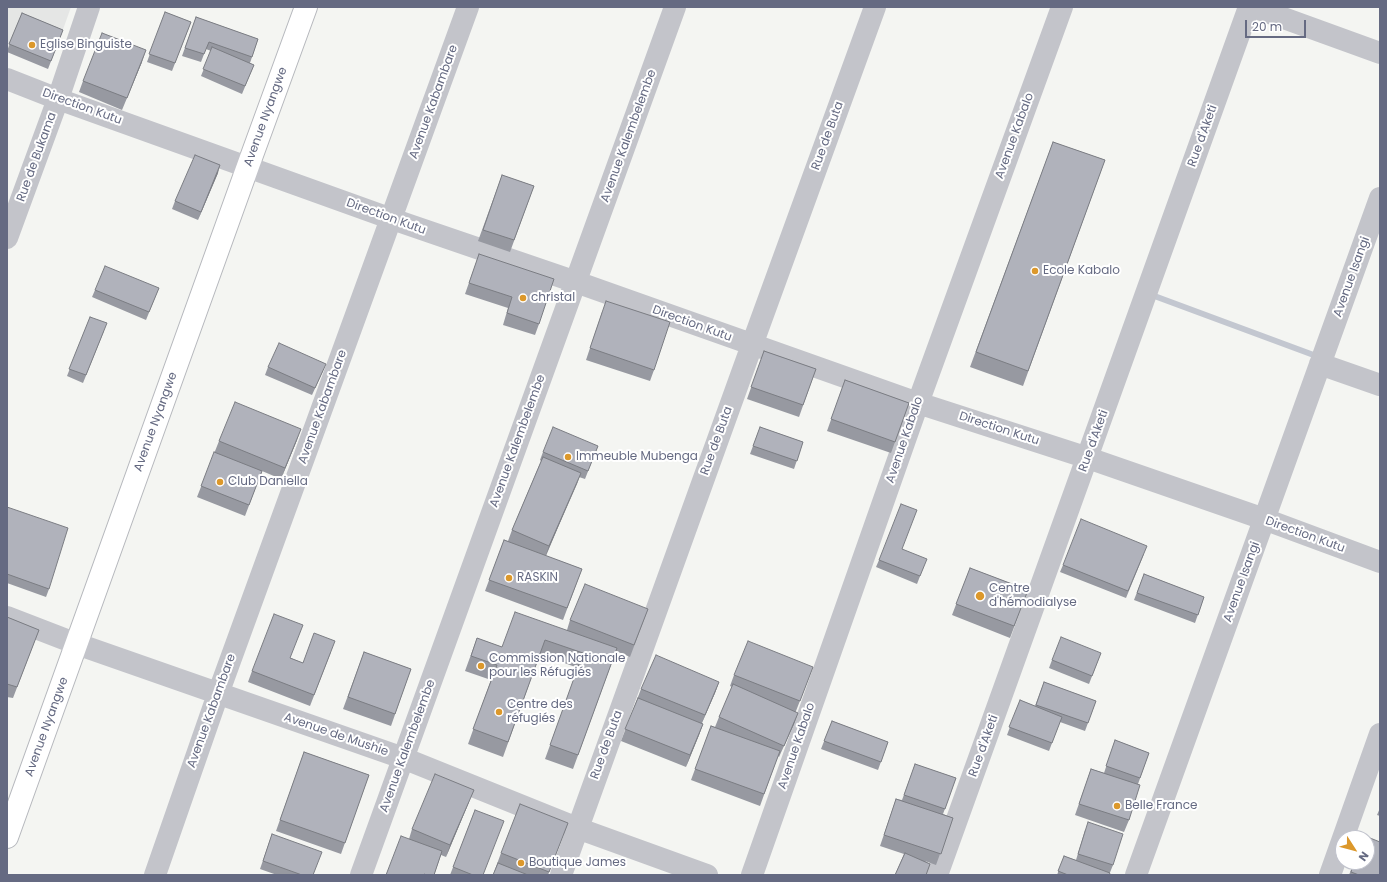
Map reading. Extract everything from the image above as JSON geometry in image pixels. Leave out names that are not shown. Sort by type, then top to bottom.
[{"type":"main road","name":"Avenue Nyangwe","points":[[7,837],[306,7]]},
{"type":"street","name":"Rue de Bukama","points":[[7,238],[58,99],[89,7]]},
{"type":"street","name":"Avenue Kabambare","points":[[155,875],[218,694],[468,7]]},
{"type":"street","name":"Avenue Kalembelembe","points":[[361,875],[676,7]]},
{"type":"street","name":"Rue de Buta","points":[[561,875],[875,7]]},
{"type":"street","name":"Avenue Kabalo","points":[[752,875],[918,403],[1062,7]]},
{"type":"street","name":"Rue d'Aketi","points":[[937,875],[1249,7]]},
{"type":"street","points":[[1252,7],[1380,53]]},
{"type":"street","name":"Direction Kutu","points":[[7,78],[58,99],[392,219],[576,282],[918,403],[1088,458],[1264,519],[1380,562]]},
{"type":"street","name":"Avenue Isangi","points":[[1136,875],[1380,198]]},
{"type":"street","points":[[1320,364],[1380,385]]},
{"type":"street","name":"Avenue de Mushie","points":[[7,617],[77,644],[403,758],[577,828],[707,875]]},
{"type":"street","points":[[1330,875],[1380,734]]},
{"type":"shaded area","name":"Eglise Binguiste","points":[[7,7],[71,7],[60,38],[7,52]]},
{"type":"building","points":[[165,12],[191,22],[175,63],[149,54]]},
{"type":"building","points":[[22,13],[63,30],[51,61],[9,44]]},
{"type":"building","points":[[196,17],[258,39],[252,57],[209,42],[204,54],[185,48]]},
{"type":"building","points":[[102,33],[146,50],[127,98],[83,81]]},
{"type":"building","points":[[212,47],[254,65],[245,86],[203,69]]},
{"type":"building","name":"Ecole Kabalo","points":[[1053,142],[1105,160],[1028,371],[976,352]]},
{"type":"building","points":[[195,155],[220,165],[201,212],[175,201]]},
{"type":"building","points":[[502,175],[534,186],[514,240],[483,230]]},
{"type":"building","points":[[479,254],[554,279],[539,324],[507,313],[512,297],[469,283]]},
{"type":"building","points":[[105,266],[159,288],[149,312],[95,290]]},
{"type":"building","points":[[606,301],[670,322],[654,370],[590,348]]},
{"type":"building","points":[[90,317],[107,323],[86,375],[69,369]]},
{"type":"building","points":[[279,343],[326,364],[315,388],[268,367]]},
{"type":"building","points":[[764,351],[816,369],[803,405],[751,387]]},
{"type":"building","points":[[845,380],[909,403],[895,442],[831,419]]},
{"type":"building","points":[[235,402],[301,429],[285,468],[219,441]]},
{"type":"building","name":"Immeuble Mubenga","points":[[553,427],[598,446],[588,471],[543,452]]},
{"type":"building","points":[[760,427],[803,442],[797,461],[753,446]]},
{"type":"building","points":[[214,452],[262,471],[249,505],[201,486]]},
{"type":"building","points":[[543,457],[581,473],[549,546],[512,530]]},
{"type":"building","points":[[901,504],[917,510],[902,549],[927,559],[920,576],[879,560]]},
{"type":"building","points":[[7,507],[68,528],[49,589],[7,574]]},
{"type":"building","points":[[1081,519],[1147,546],[1128,591],[1063,565]]},
{"type":"building","points":[[504,540],[582,569],[567,608],[489,580]]},
{"type":"building","points":[[970,568],[1028,590],[1014,626],[956,604]]},
{"type":"building","points":[[1144,574],[1204,597],[1198,615],[1137,593]]},
{"type":"building","points":[[585,584],[648,609],[634,645],[570,620]]},
{"type":"building","name":"Centre des réfugiés","points":[[515,612],[617,648],[578,755],[550,745],[583,653],[545,640],[508,742],[473,729],[497,665],[471,656],[477,638],[502,647]]},
{"type":"building","points":[[274,614],[303,625],[290,658],[303,663],[314,633],[335,641],[314,695],[252,671]]},
{"type":"building","points":[[7,617],[39,630],[17,687],[7,684]]},
{"type":"building","points":[[1061,637],[1101,653],[1092,676],[1052,660]]},
{"type":"building","points":[[748,641],[813,667],[800,701],[734,675]]},
{"type":"building","points":[[364,652],[411,669],[395,714],[348,697]]},
{"type":"building","points":[[656,655],[719,682],[705,715],[641,689]]},
{"type":"building","points":[[1044,682],[1096,701],[1088,723],[1036,705]]},
{"type":"building","points":[[733,684],[798,713],[784,746],[719,717]]},
{"type":"building","points":[[638,698],[703,724],[690,755],[625,729]]},
{"type":"building","points":[[1020,700],[1062,717],[1052,743],[1009,727]]},
{"type":"building","points":[[832,721],[888,742],[881,762],[824,741]]},
{"type":"building","points":[[711,726],[780,751],[764,794],[695,769]]},
{"type":"building","points":[[1115,740],[1149,753],[1140,778],[1106,766]]},
{"type":"building","points":[[304,752],[369,775],[345,843],[280,820]]},
{"type":"building","points":[[915,764],[956,778],[945,809],[904,795]]},
{"type":"building","points":[[1091,769],[1140,785],[1129,820],[1079,804]]},
{"type":"building","points":[[435,774],[474,790],[450,845],[412,829]]},
{"type":"building","points":[[896,799],[953,818],[941,854],[884,835]]},
{"type":"building","points":[[520,804],[568,823],[549,872],[501,853]]},
{"type":"building","points":[[475,810],[504,821],[483,875],[473,875],[453,867]]},
{"type":"building","points":[[1088,822],[1123,834],[1113,865],[1078,854]]},
{"type":"building","points":[[272,834],[322,852],[313,875],[302,875],[263,861]]},
{"type":"building","points":[[401,836],[442,851],[434,875],[386,875]]},
{"type":"building","points":[[1375,840],[1380,842],[1380,875],[1359,875],[1351,872],[1352,870],[1375,870]]},
{"type":"building","points":[[905,853],[930,864],[926,875],[895,875]]},
{"type":"building","points":[[1064,856],[1110,873],[1109,875],[1068,875],[1058,871]]},
{"type":"building","points":[[498,863],[528,875],[493,875]]},
{"type":"waterway","points":[[1149,294],[1319,357]]},
{"type":"place","name":"Eglise Binguiste","points":[[32,45]]},
{"type":"place","name":"Ecole Kabalo","points":[[1035,271]]},
{"type":"place","name":"christal","points":[[523,298]]},
{"type":"place","name":"Immeuble Mubenga","points":[[568,457]]},
{"type":"place","name":"Club Daniella","points":[[220,482]]},
{"type":"place","name":"RASKIN","points":[[509,578]]},
{"type":"place","name":"Centre d'hémodialyse","points":[[980,596]]},
{"type":"place","name":"Commission Nationale pour les Réfugiés","points":[[481,666]]},
{"type":"place","name":"Centre des réfugiés","points":[[499,712]]},
{"type":"place","name":"Belle France","points":[[1117,806]]},
{"type":"place","name":"Boutique James","points":[[521,863]]}]
